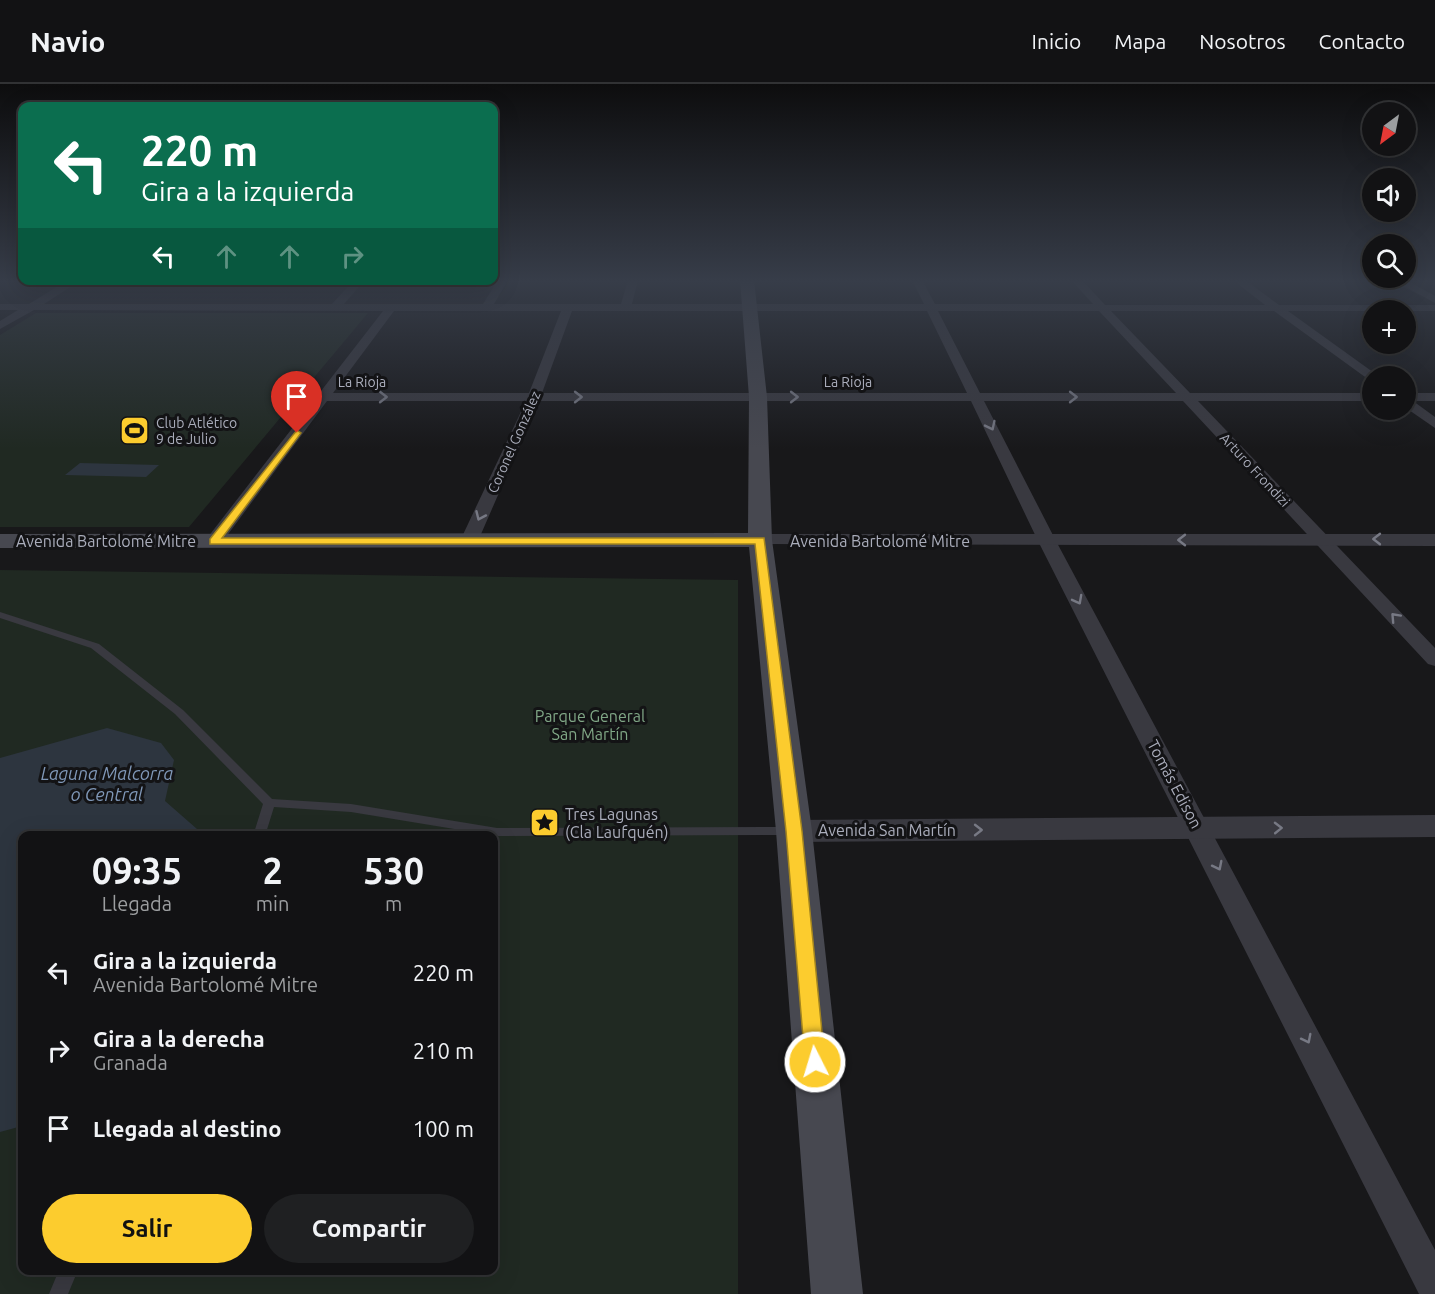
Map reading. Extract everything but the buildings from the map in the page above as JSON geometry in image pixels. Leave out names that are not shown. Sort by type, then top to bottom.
[{"type":"main road","points":[[753,336],[758,397],[760,540],[794,831],[837,1294]]},
{"type":"main road","name":"Avenida Bartolomé Mitre","points":[[0,541],[760,540]]},
{"type":"street","points":[[214,541],[369,336]]},
{"type":"street","name":"Coronel González","points":[[469,541],[534,397],[557,336]]},
{"type":"street","name":"Tomás Edison","points":[[946,336],[1047,541],[1435,1287]]},
{"type":"street","name":"Arturo Frondizi","points":[[1129,336],[1435,660]]},
{"type":"street","points":[[1315,336],[1362,371]]},
{"type":"street","name":"La Rioja","points":[[324,397],[1362,397]]},
{"type":"street","points":[[1416,397],[1435,397]]},
{"type":"street","points":[[1416,410],[1435,424]]},
{"type":"street","name":"Avenida Bartolomé Mitre","points":[[760,540],[1435,540]]},
{"type":"street","name":"Avenida San Martín","points":[[794,831],[1199,830],[1435,826]]},
{"type":"lane","points":[[0,615],[94,646],[179,712],[269,802],[260,831]]},
{"type":"lane","name":"Avenida San Martín","points":[[269,802],[351,808],[478,831]]},
{"type":"lane","name":"Avenida San Martín","points":[[498,834],[794,831]]},
{"type":"lane","points":[[58,1294],[67,1275]]},
{"type":"green space","name":"Club Atlético 9 de Julio","points":[[0,336],[348,336],[189,527],[0,527]]},
{"type":"green space","name":"Parque General San Martín","points":[[0,570],[738,580],[738,1294],[0,1294]]},
{"type":"water","points":[[80,463],[159,465],[146,477],[65,475]]},
{"type":"water","name":"Laguna Malcorra o Central","points":[[107,728],[161,743],[174,760],[165,801],[197,831],[18,831],[18,1127],[0,1132],[0,758]]},
{"type":"place","name":"Club Atlético 9 de Julio","points":[[135,431]]},
{"type":"place","name":"Tres Lagunas (Cla Laufquén)","points":[[544,823]]},
{"type":"route","points":[[297,433],[214,541],[760,540],[794,831],[815,1062]]}]
